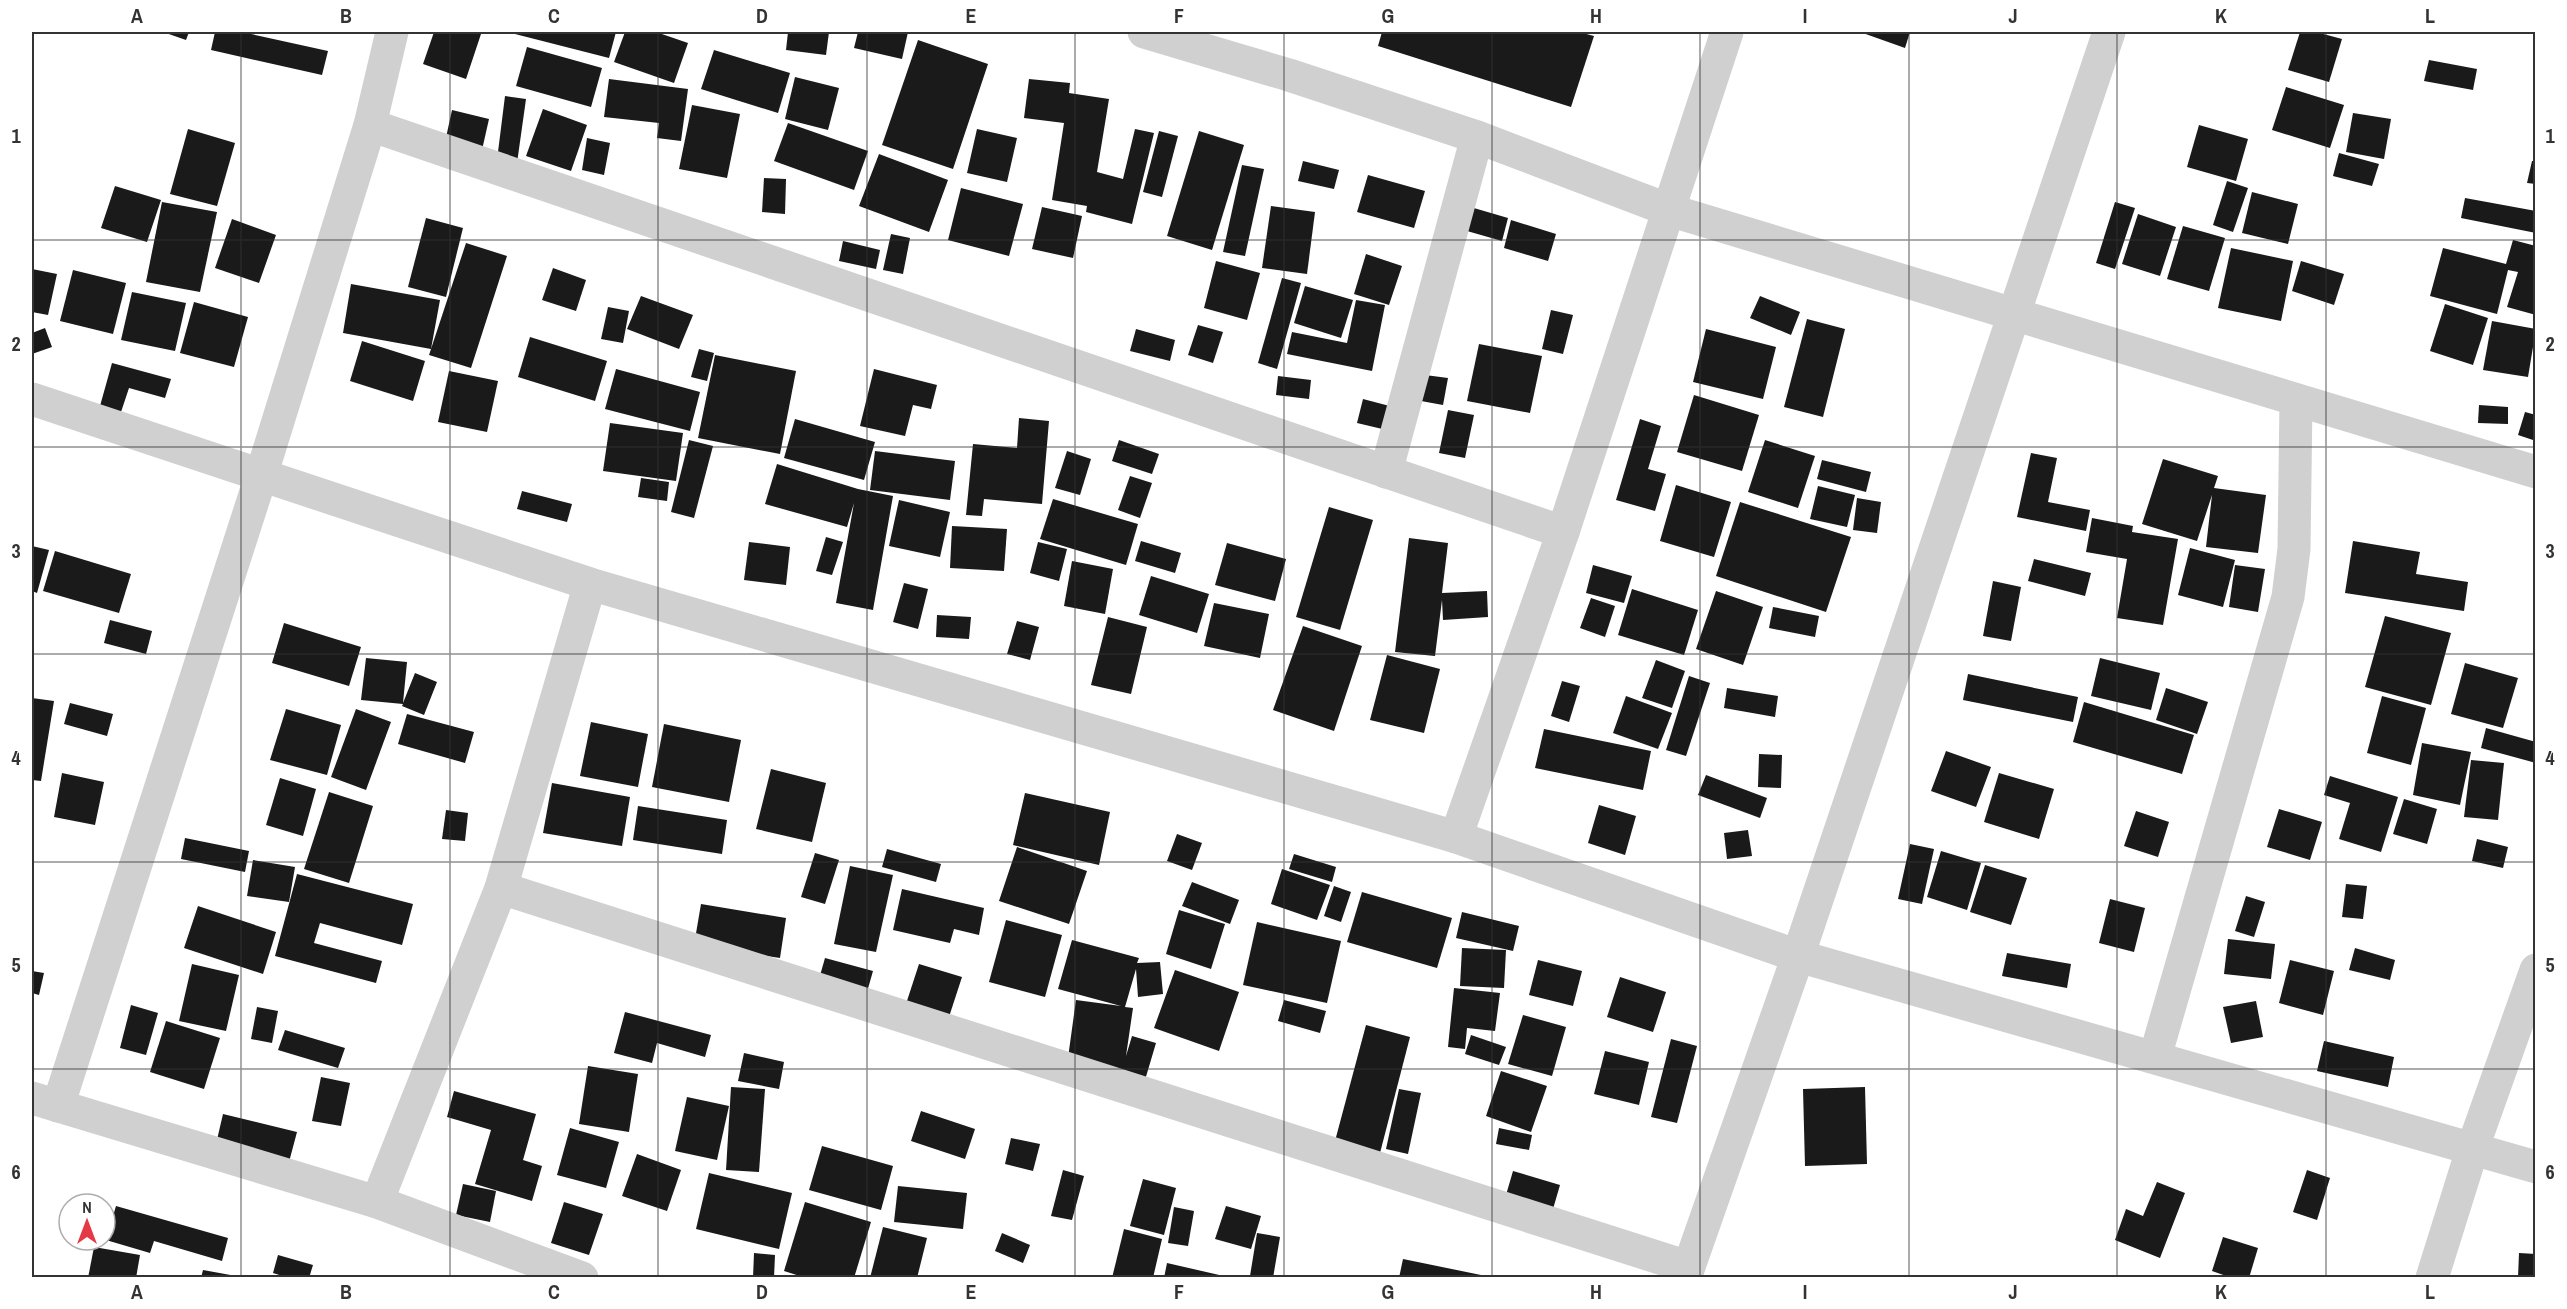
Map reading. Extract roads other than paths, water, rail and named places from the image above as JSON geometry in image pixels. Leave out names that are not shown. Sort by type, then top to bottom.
[{"type":"street","points":[[392,32],[370,125],[261,476],[45,1102],[377,1202],[582,1278]]},
{"type":"street","points":[[1144,32],[1289,75],[1477,137],[1669,210],[2535,472]]},
{"type":"street","points":[[1456,837],[1563,532],[1727,32]]},
{"type":"street","points":[[501,888],[1686,1272],[1798,956],[2109,32]]},
{"type":"street","points":[[370,125],[1563,532]]},
{"type":"street","points":[[1386,472],[1477,137]]},
{"type":"street","points":[[32,399],[590,584],[1456,837],[1798,956],[2473,1147],[2535,1167]]},
{"type":"street","points":[[2155,1057],[2288,597],[2294,549],[2296,400]]},
{"type":"street","points":[[377,1202],[501,888],[590,584]]},
{"type":"street","points":[[2432,1278],[2473,1147],[2535,970]]}]
